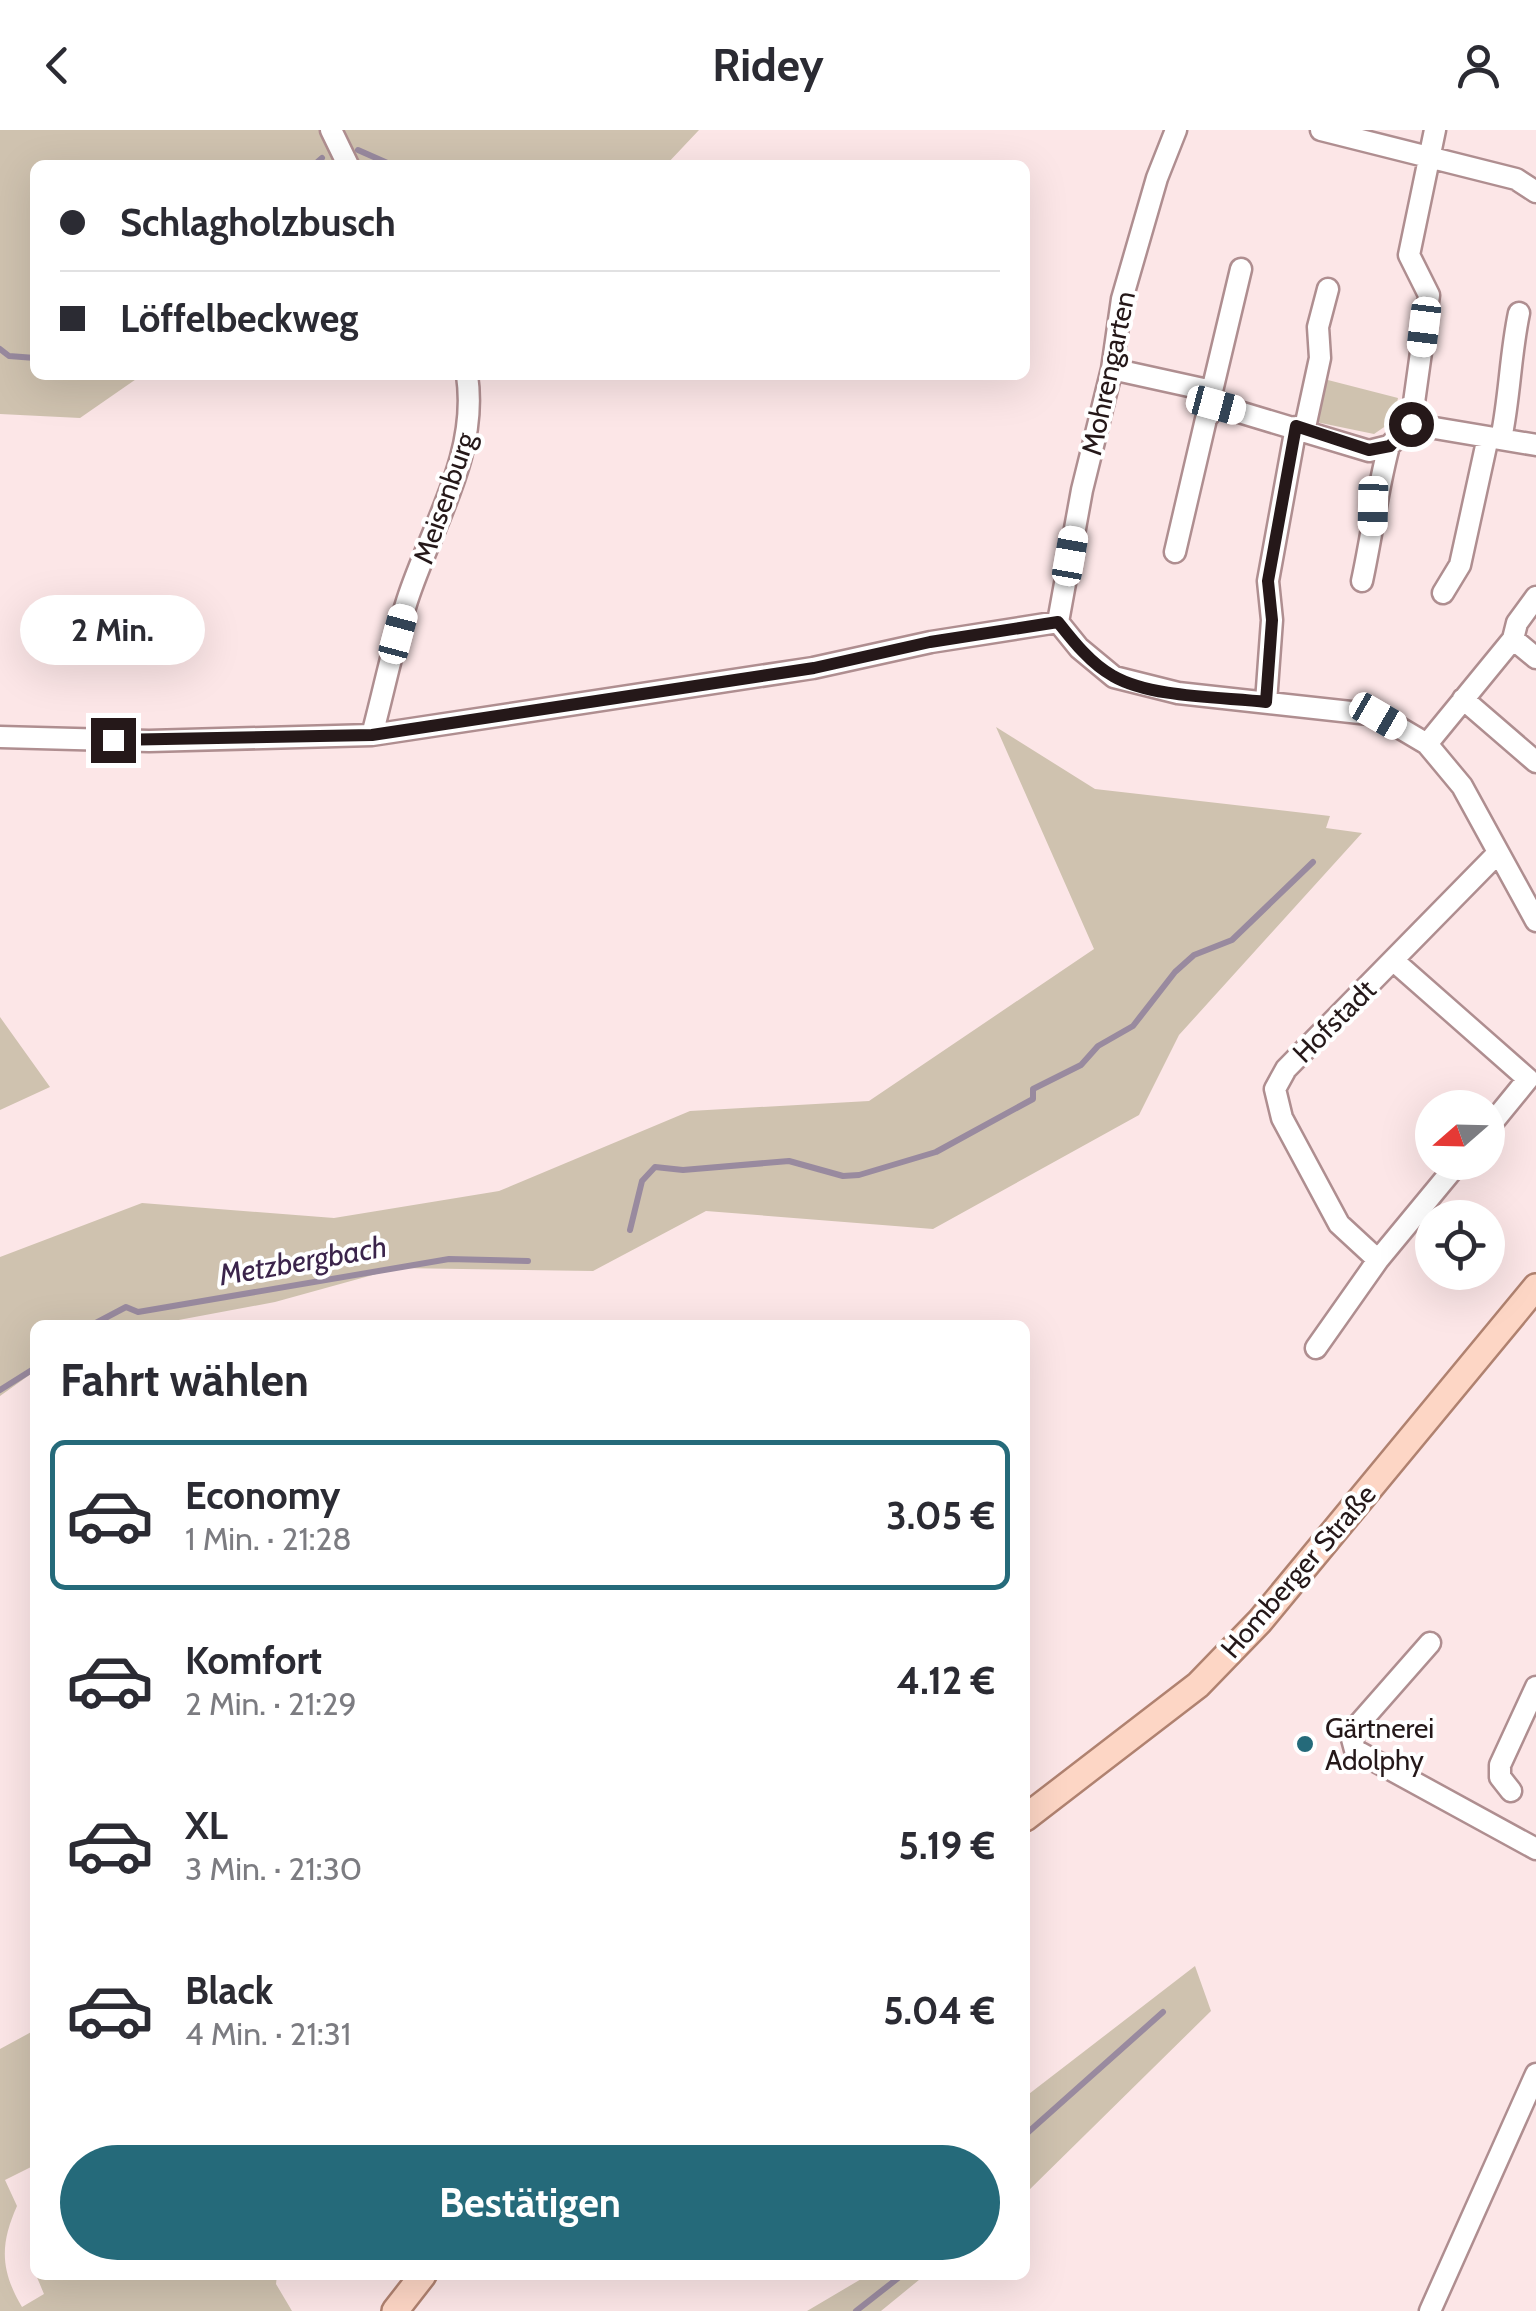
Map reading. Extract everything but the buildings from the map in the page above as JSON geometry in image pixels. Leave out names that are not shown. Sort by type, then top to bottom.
[{"type":"main road","name":"Homberger Straße","points":[[1030,1814],[1198,1685],[1260,1621],[1536,1287]]},
{"type":"main road","points":[[395,2311],[419,2280]]},
{"type":"street","points":[[331,130],[346,160]]},
{"type":"street","name":"Mohrengarten","points":[[1058,622],[1082,490],[1112,369],[1122,299],[1157,178],[1176,130]]},
{"type":"street","points":[[1320,130],[1357,136],[1430,159],[1516,179],[1536,192]]},
{"type":"street","points":[[1362,580],[1372,536],[1373,506],[1390,446],[1411,424],[1428,294],[1409,255],[1436,130]]},
{"type":"street","points":[[1174,552],[1214,398],[1241,270]]},
{"type":"street","points":[[1266,702],[1272,620],[1268,581],[1300,430],[1320,358],[1318,326],[1328,289]]},
{"type":"street","points":[[1443,592],[1460,565],[1512,384],[1507,368],[1519,313]]},
{"type":"street","points":[[1112,369],[1214,398],[1369,450],[1390,446]]},
{"type":"street","name":"Meisenburg","points":[[372,735],[407,601],[463,454],[472,410],[468,380]]},
{"type":"street","points":[[1411,424],[1536,445]]},
{"type":"street","points":[[1428,744],[1513,639],[1518,623],[1536,597]]},
{"type":"street","points":[[0,737],[150,741],[372,735],[814,668],[930,642],[1058,622],[1079,648],[1114,678],[1178,693],[1378,716],[1428,744],[1462,786],[1536,921]]},
{"type":"street","points":[[1513,639],[1536,658]]},
{"type":"street","points":[[1463,699],[1536,762]]},
{"type":"street","name":"Hofstadt","points":[[1378,1260],[1338,1224],[1282,1118],[1274,1088],[1286,1069],[1496,854]]},
{"type":"street","points":[[1394,961],[1528,1079],[1505,1107]]},
{"type":"street","points":[[1316,1348],[1378,1260],[1444,1180]]},
{"type":"street","points":[[1430,1644],[1357,1726],[1351,1735],[1354,1750],[1536,1849]]},
{"type":"street","points":[[1511,1791],[1500,1777],[1500,1764],[1536,1687]]},
{"type":"street","points":[[1430,2311],[1536,2074]]},
{"type":"shaded area","points":[[0,130],[699,130],[671,160],[30,160],[30,380],[135,380],[80,418],[0,414]]},
{"type":"shaded area","points":[[1324,379],[1398,398],[1393,421],[1374,434],[1316,422]]},
{"type":"shaded area","points":[[996,727],[1095,789],[1330,816],[1326,828],[1362,833],[1179,1035],[1139,1115],[933,1229],[706,1211],[593,1271],[398,1268],[275,1302],[179,1320],[30,1320],[30,1375],[0,1396],[0,1257],[142,1203],[334,1218],[499,1191],[690,1111],[869,1101],[1094,949]]},
{"type":"shaded area","points":[[0,1017],[50,1087],[0,1110]]},
{"type":"shaded area","points":[[1195,1966],[1211,2011],[1030,2189],[1030,2093]]},
{"type":"shaded area","points":[[30,2033],[30,2168],[5,2180],[17,2206],[5,2245],[6,2269],[22,2307],[44,2294],[38,2280],[276,2280],[292,2311],[0,2311],[0,2049]]},
{"type":"shaded area","points":[[860,2280],[919,2280],[881,2311],[807,2311]]},
{"type":"waterway","points":[[358,150],[381,160]]},
{"type":"waterway","points":[[0,349],[9,356],[30,358]]},
{"type":"waterway","name":"Metzbergbach","points":[[630,1230],[642,1181],[655,1167],[683,1170],[789,1161],[843,1176],[859,1175],[936,1152],[1033,1099],[1033,1089],[1081,1065],[1098,1046],[1133,1026],[1175,972],[1194,955],[1232,940],[1313,862]]},
{"type":"waterway","name":"Metzbergbach","points":[[101,1320],[126,1307],[138,1312],[449,1259],[528,1261]]},
{"type":"waterway","name":"Metzbergbach","points":[[0,1390],[30,1371]]},
{"type":"waterway","points":[[1030,2131],[1163,2012]]},
{"type":"waterway","points":[[856,2311],[896,2280]]},
{"type":"place","name":"Gärtnerei Adolphy","points":[[1305,1744]]},
{"type":"route","points":[[113,740],[372,735],[814,668],[930,642],[1058,622],[1079,648],[1114,678],[1178,693],[1266,702],[1272,620],[1268,581],[1296,426],[1304,432],[1369,450],[1390,446],[1411,424]]}]
